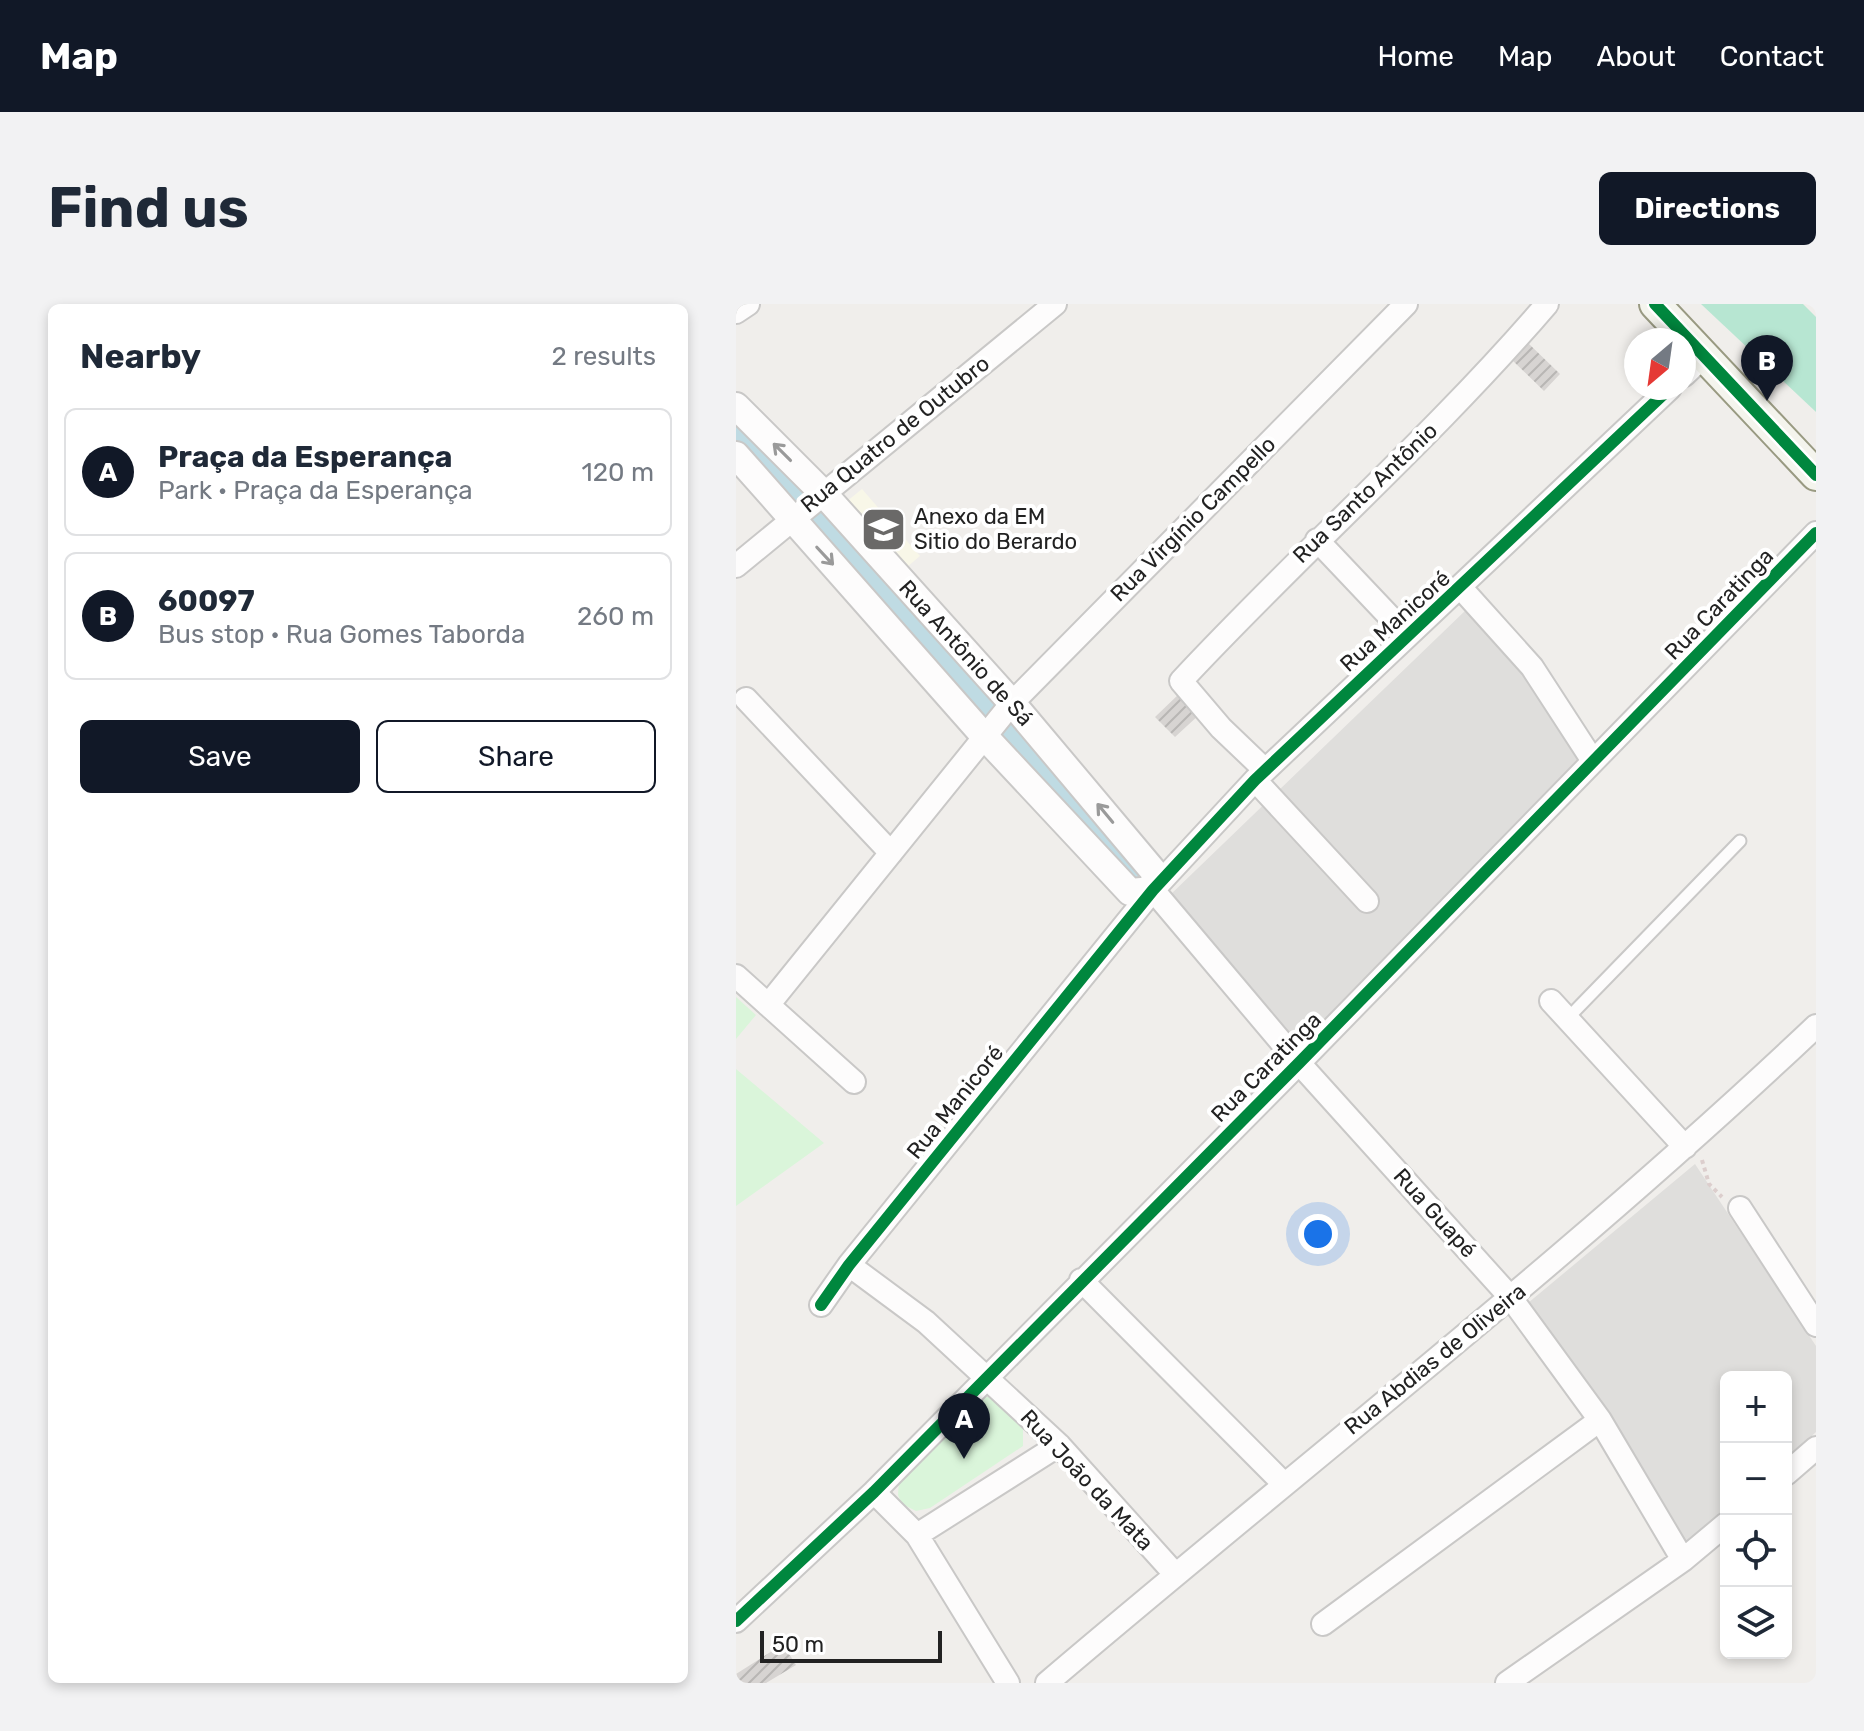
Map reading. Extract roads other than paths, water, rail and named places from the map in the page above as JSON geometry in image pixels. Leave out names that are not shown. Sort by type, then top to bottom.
[{"type":"main road","points":[[1655,304],[1670,328]]},
{"type":"main road","points":[[1696,367],[1816,475]]},
{"type":"street","points":[[736,312],[748,304]]},
{"type":"street","name":"Rua Quatro de Outubro","points":[[736,566],[793,516],[1055,304]]},
{"type":"street","name":"Rua Virgínio Campello","points":[[768,1005],[998,720],[1406,304]]},
{"type":"street","name":"Rua Santo Antônio","points":[[1260,775],[1181,681],[1317,540],[1496,364],[1547,304]]},
{"type":"street","name":"Rua Manicoré","points":[[821,1305],[849,1265],[1154,882],[1260,775],[1657,400]]},
{"type":"street","name":"Rua Antônio de Sá","points":[[736,406],[821,495],[998,720],[1130,892],[1154,882],[998,720],[793,516],[736,455]]},
{"type":"street","name":"Rua Caratinga","points":[[736,1621],[874,1492],[1299,1063],[1816,533]]},
{"type":"street","points":[[1317,540],[1407,635]]},
{"type":"street","points":[[1461,588],[1532,667],[1593,761]]},
{"type":"street","points":[[746,699],[891,853]]},
{"type":"street","points":[[1260,775],[1367,901]]},
{"type":"street","name":"Rua Guapé","points":[[1154,882],[1299,1063],[1511,1298],[1600,1420],[1683,1560]]},
{"type":"street","points":[[736,976],[854,1082]]},
{"type":"street","points":[[1551,1001],[1691,1143]]},
{"type":"street","name":"Rua Abdias de Oliveira","points":[[1047,1683],[1283,1483],[1511,1298],[1691,1143],[1816,1026]]},
{"type":"street","points":[[1740,1208],[1816,1325]]},
{"type":"street","name":"Rua João da Mata","points":[[849,1265],[926,1322],[1059,1445],[1175,1574]]},
{"type":"street","points":[[1081,1280],[1283,1483]]},
{"type":"street","points":[[1323,1624],[1600,1420]]},
{"type":"street","points":[[917,1535],[1059,1445]]},
{"type":"street","points":[[1792,1469],[1816,1448]]},
{"type":"street","points":[[874,1492],[917,1535],[1008,1683]]},
{"type":"street","points":[[1507,1683],[1683,1560],[1720,1529]]},
{"type":"lane","points":[[1567,1019],[1740,841]]},
{"type":"waterway","points":[[736,439],[866,575],[994,722]]},
{"type":"waterway","points":[[1009,738],[1134,874]]},
{"type":"place","name":"60097","points":[[1767,401]]},
{"type":"place","name":"Anexo da EM Sitio do Berardo","points":[[883,529]]},
{"type":"place","name":"Praça da Esperança","points":[[964,1459]]}]
